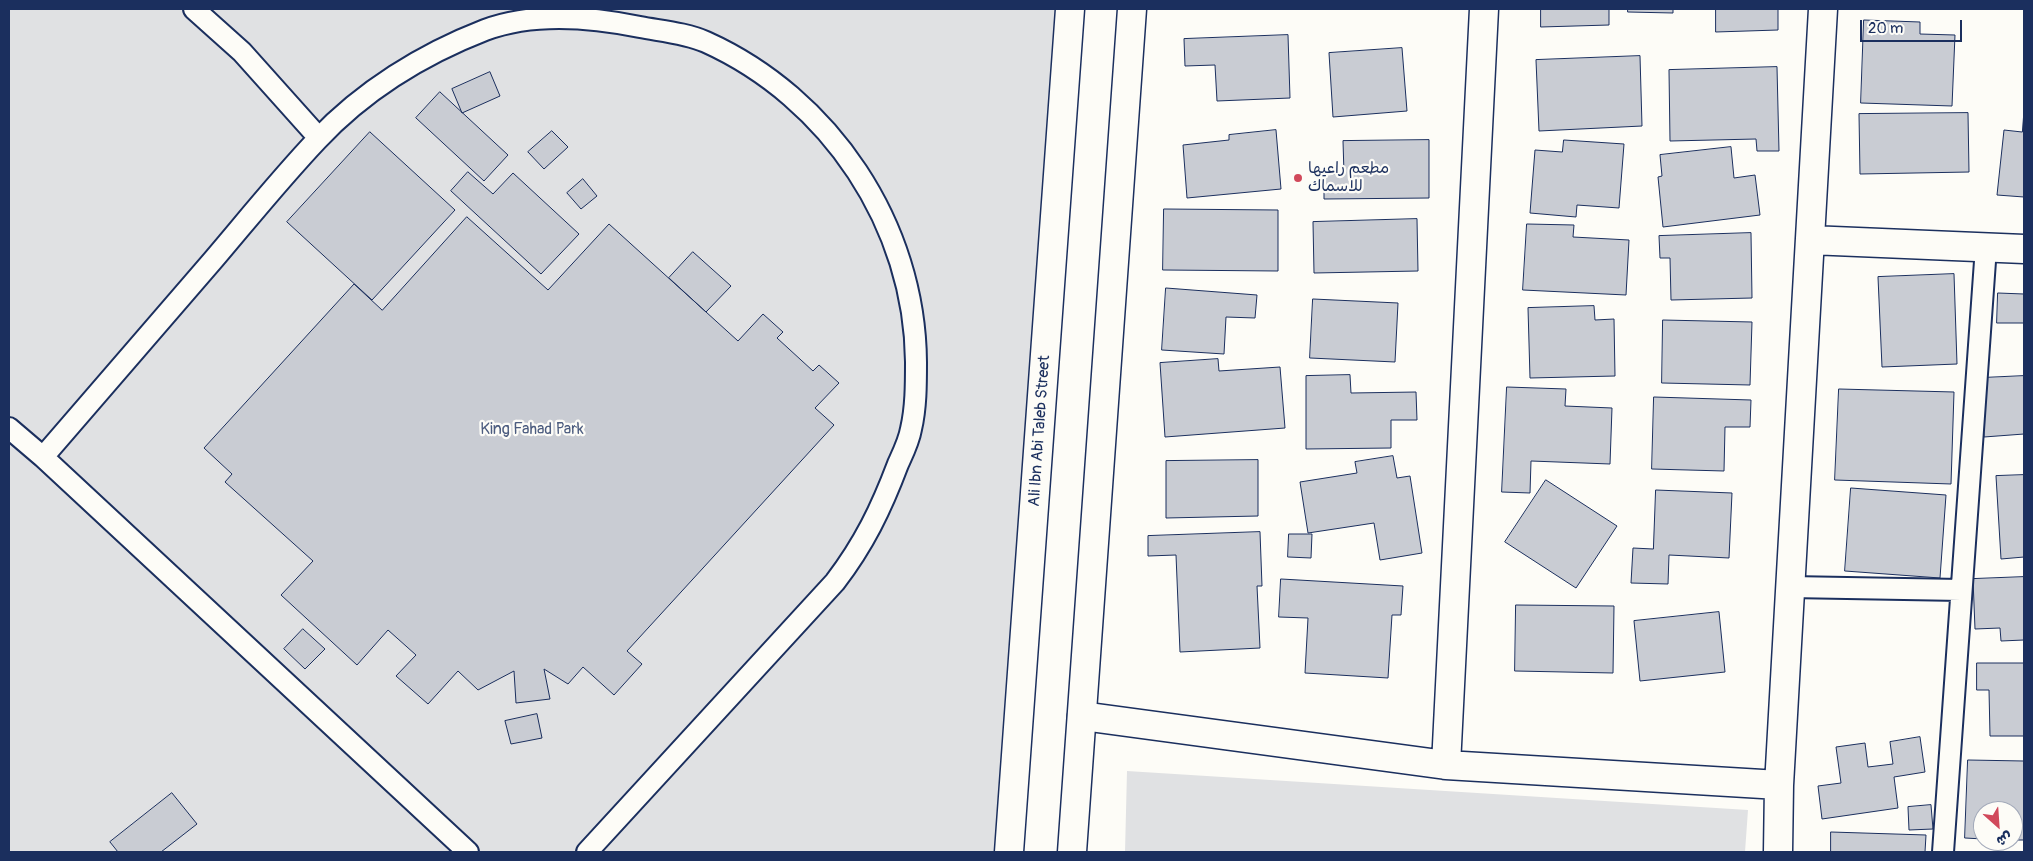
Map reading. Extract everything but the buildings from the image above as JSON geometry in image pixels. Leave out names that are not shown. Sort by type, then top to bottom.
[{"type":"street","name":"Ali Ibn Abi Taleb Street","points":[[1009,852],[1070,9]]},
{"type":"street","points":[[1072,852],[1132,9]]},
{"type":"street","points":[[1446,765],[1484,9]]},
{"type":"street","points":[[1778,852],[1779,785],[1824,9]]},
{"type":"street","points":[[1810,240],[2024,249]]},
{"type":"street","points":[[1082,716],[1446,765],[1779,785]]},
{"type":"lane","points":[[194,9],[242,52],[319,138]]},
{"type":"lane","points":[[43,457],[319,138],[378,87],[414,64],[488,29],[530,20],[577,18],[616,22],[702,40],[740,60],[776,84],[809,112],[838,144],[863,180],[884,218],[900,258],[910,300],[916,344],[916,387],[911,430],[878,516],[860,549],[835,582],[587,852]]},
{"type":"lane","points":[[1943,852],[1986,247]]},
{"type":"lane","points":[[9,428],[43,457],[468,852]]},
{"type":"lane","points":[[1790,587],[1961,590]]},
{"type":"green space","name":"King Fahad Park","points":[[9,9],[1055,9],[995,852],[9,852]]},
{"type":"green space","points":[[1127,771],[1748,810],[1745,852],[1125,852]]},
{"type":"place","name":"مطعم راعيها للاسماك","points":[[1298,178]]}]
